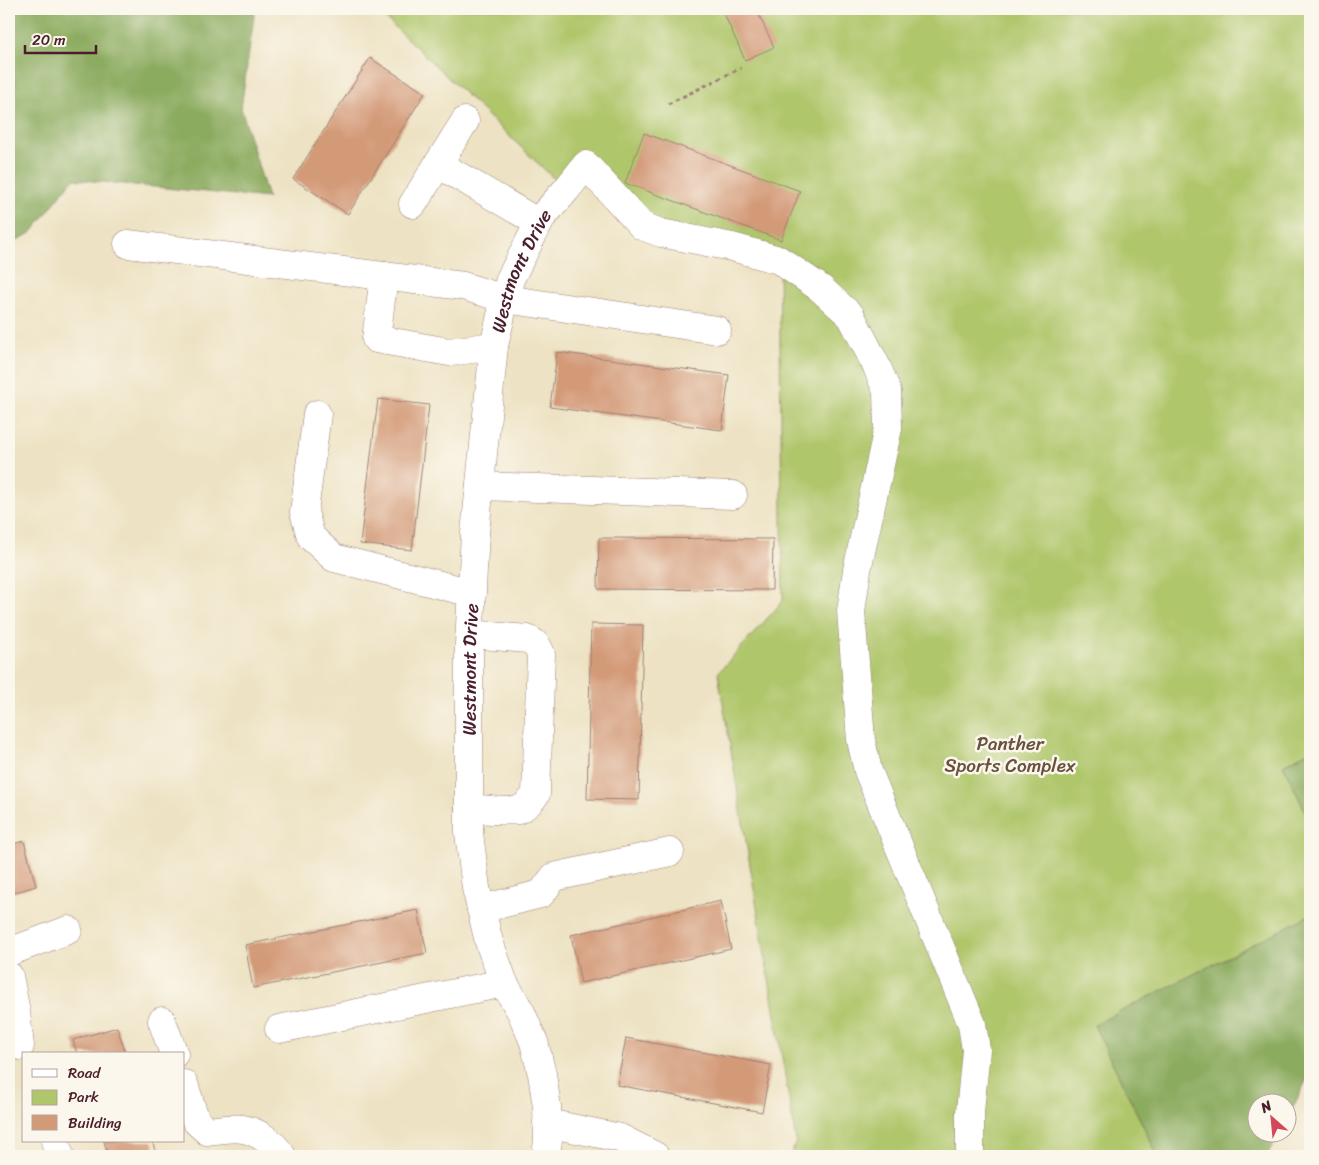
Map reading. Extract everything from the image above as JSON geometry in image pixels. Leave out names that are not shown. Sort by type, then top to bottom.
[{"type":"street","points":[[413,204],[465,122]]},
{"type":"street","points":[[438,164],[539,223]]},
{"type":"street","name":"Westmont Drive","points":[[546,1156],[548,1140],[547,1107],[542,1074],[534,1042],[521,1012],[504,983],[489,942],[476,888],[470,843],[469,808],[470,634],[475,534],[494,346],[505,299],[510,279],[542,217],[586,165],[642,226],[661,233],[732,247],[779,260],[820,288],[851,316],[887,391],[888,428],[857,570],[851,611],[861,740],[868,772],[972,1024],[976,1050],[970,1112],[970,1156]]},
{"type":"street","points":[[128,244],[463,286],[505,299],[717,330]]},
{"type":"street","points":[[384,276],[376,339],[449,352],[494,346]]},
{"type":"street","points":[[317,414],[304,512],[311,536],[334,558],[472,592]]},
{"type":"street","points":[[480,486],[733,495]]},
{"type":"street","points":[[469,808],[516,811],[532,800],[536,794],[541,654],[538,646],[527,639],[470,634]]},
{"type":"street","points":[[481,909],[541,894],[554,877],[670,852]]},
{"type":"street","points":[[9,952],[68,930]]},
{"type":"street","points":[[9,976],[16,1012],[19,1050]]},
{"type":"street","points":[[279,1029],[504,983]]},
{"type":"street","points":[[162,1021],[173,1052]]},
{"type":"street","points":[[185,1087],[196,1121],[207,1131],[243,1129],[263,1136],[282,1156]]},
{"type":"street","points":[[548,1123],[620,1138],[655,1156]]},
{"type":"street","points":[[55,1142],[60,1156]]},
{"type":"path","points":[[668,104],[741,68]]},
{"type":"green space","points":[[9,9],[255,9],[241,108],[268,198],[73,179],[32,232],[9,245]]},
{"type":"green space","name":"Panther Sports Complex","points":[[376,9],[1310,9],[1310,751],[1283,765],[1310,821],[1310,915],[1094,1025],[1158,1156],[791,1156],[796,1141],[718,673],[783,601],[779,260],[661,233],[586,165],[566,190]]},
{"type":"green space","points":[[1310,751],[1310,821],[1283,765]]},
{"type":"green space","points":[[1310,915],[1310,1073],[1296,1101],[1296,1092],[1246,1092],[1246,1142],[1275,1142],[1267,1156],[1158,1156],[1094,1025]]},
{"type":"building","points":[[722,9],[756,9],[774,47],[745,60]]},
{"type":"building","points":[[370,58],[425,93],[348,214],[293,179]]},
{"type":"building","points":[[644,133],[800,191],[781,240],[625,183]]},
{"type":"building","points":[[557,352],[729,375],[722,430],[550,407]]},
{"type":"building","points":[[378,399],[429,405],[412,550],[360,544]]},
{"type":"building","points":[[599,538],[773,539],[772,590],[598,589]]},
{"type":"building","points":[[591,624],[643,625],[639,800],[587,799]]},
{"type":"building","points":[[24,841],[36,886],[9,894],[9,845]]},
{"type":"building","points":[[721,901],[731,949],[581,983],[571,935]]},
{"type":"building","points":[[418,910],[427,953],[253,988],[245,945]]},
{"type":"building","points":[[117,1027],[125,1052],[76,1052],[73,1040]]},
{"type":"building","points":[[626,1038],[771,1065],[762,1112],[617,1085]]},
{"type":"building","points":[[104,1142],[152,1142],[157,1156],[108,1156]]}]
